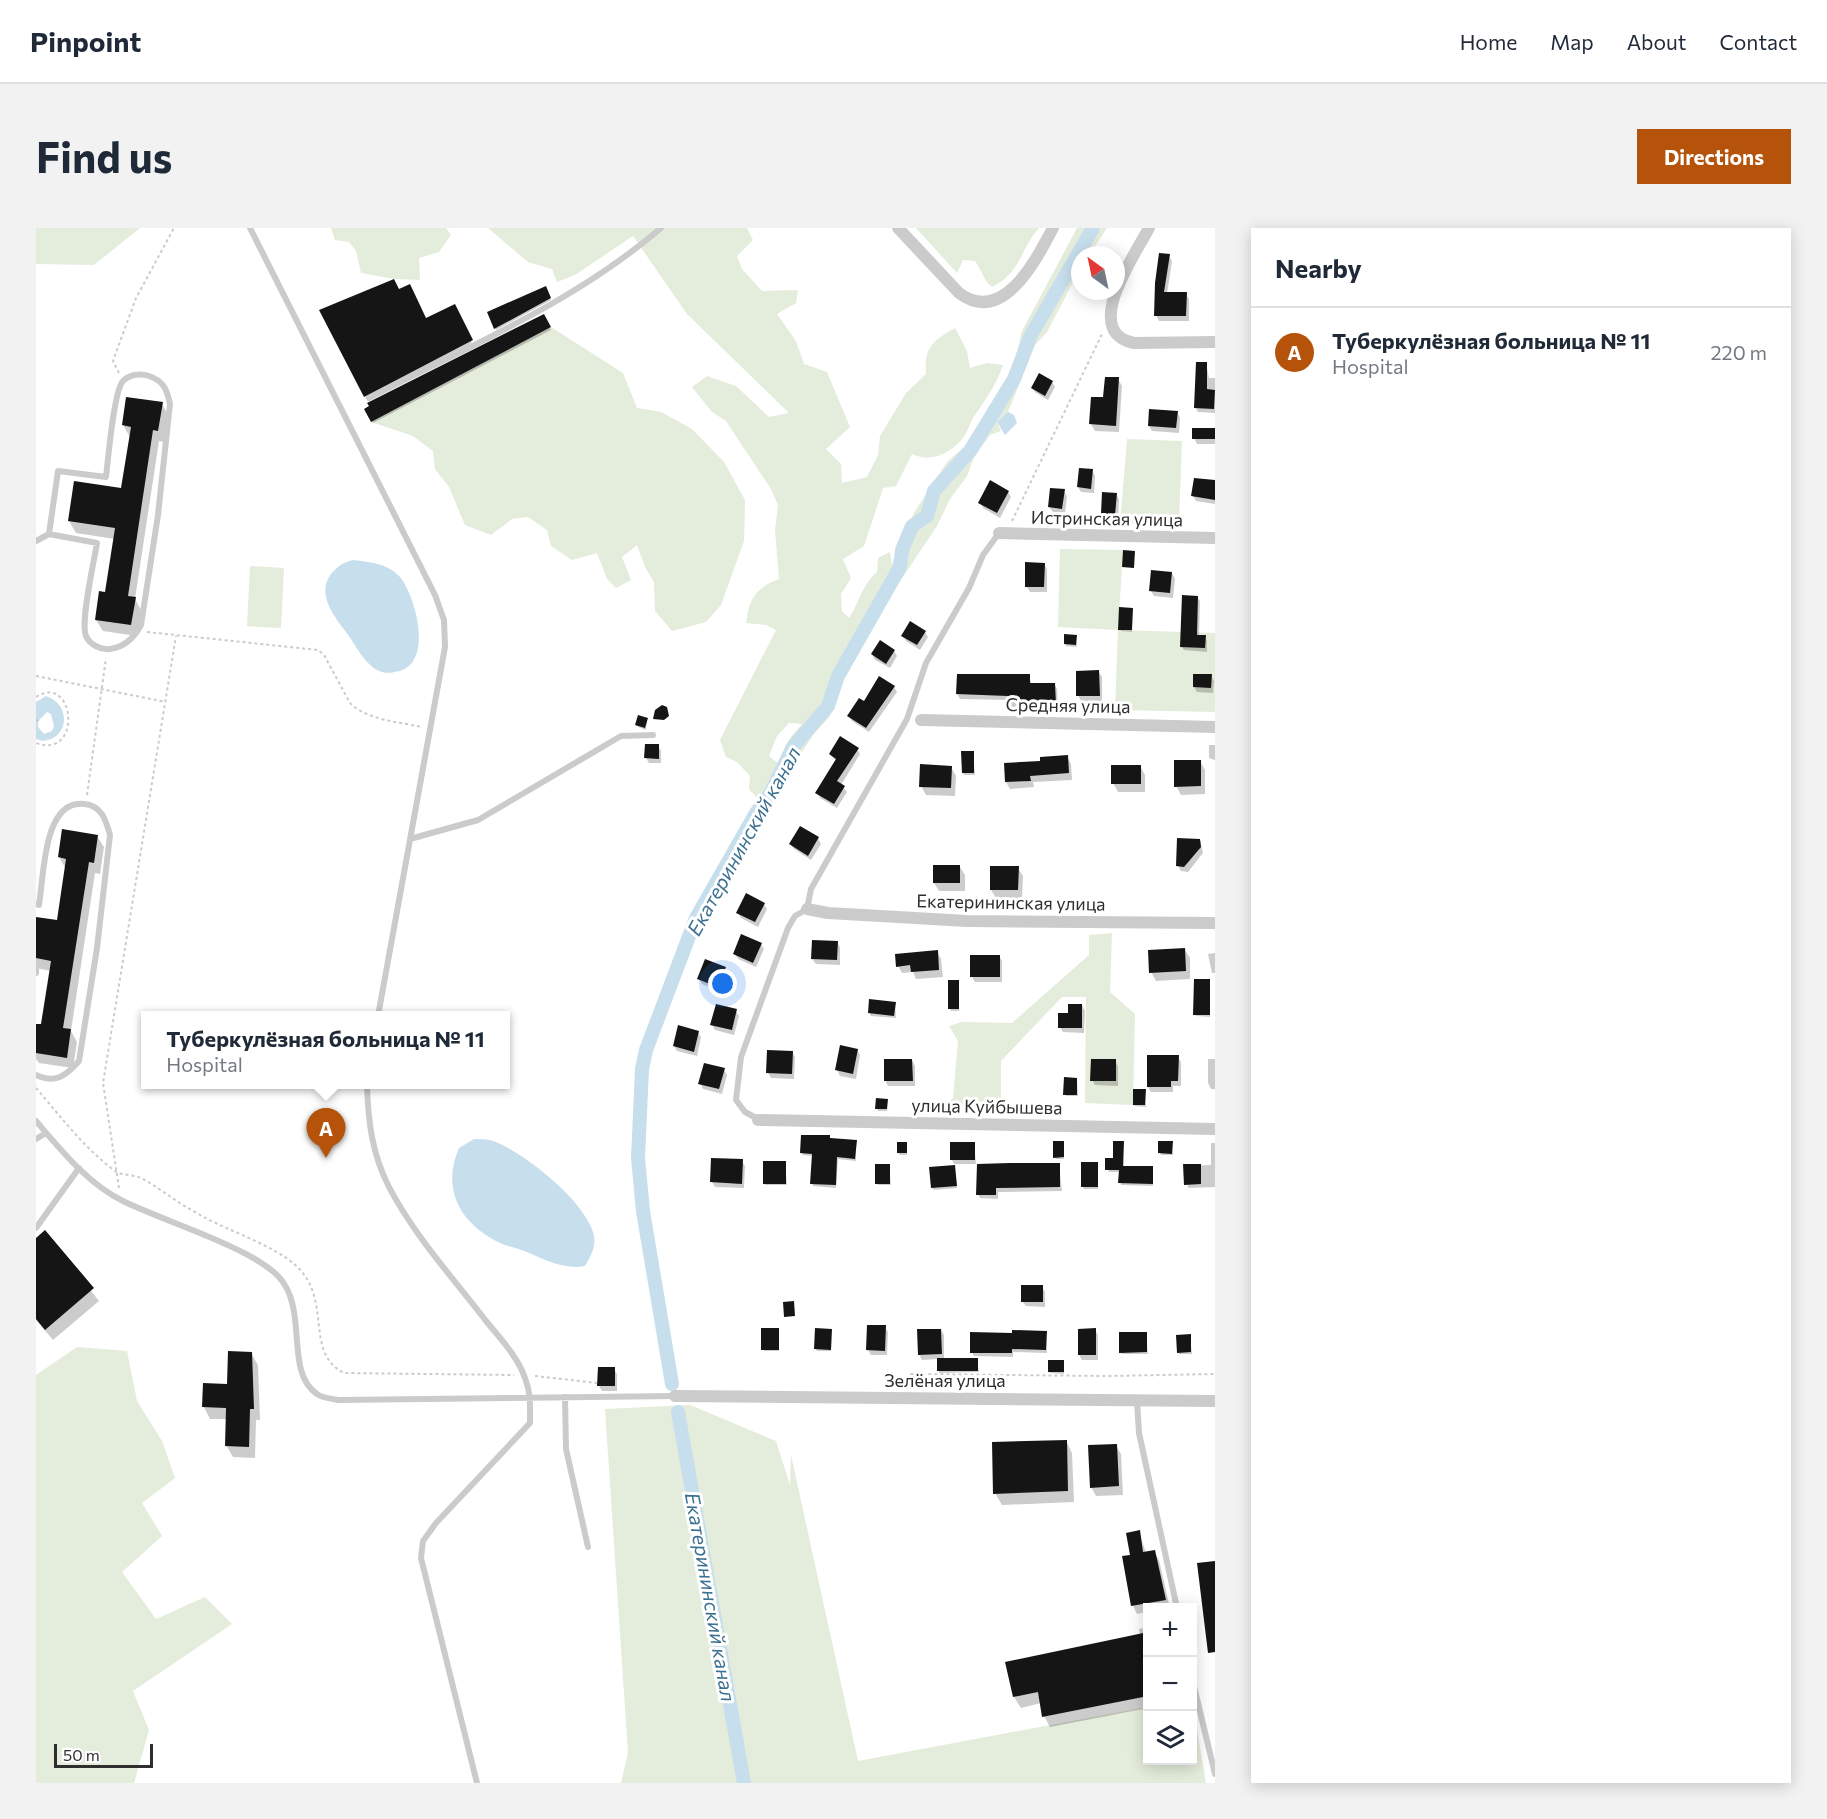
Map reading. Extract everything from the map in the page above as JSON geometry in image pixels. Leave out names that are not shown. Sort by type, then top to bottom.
[{"type":"street","points":[[898,228],[958,293],[970,301],[983,302],[999,298],[1014,288],[1038,256],[1053,228]]},
{"type":"street","points":[[1149,228],[1113,298],[1110,324],[1121,339],[1134,343],[1215,342]]},
{"type":"street","name":"Истринская улица","points":[[999,533],[1215,538]]},
{"type":"street","name":"Средняя улица","points":[[921,720],[1215,727]]},
{"type":"street","name":"Екатерининская улица","points":[[807,909],[828,913],[967,921],[1215,923]]},
{"type":"street","name":"улица Куйбышева","points":[[758,1120],[1215,1128]]},
{"type":"street","name":"Зелёная улица","points":[[675,1396],[1215,1401]]},
{"type":"lane","points":[[250,228],[435,594],[444,620],[445,647],[379,1011]]},
{"type":"lane","points":[[369,398],[580,289],[623,260],[661,228]]},
{"type":"lane","points":[[36,541],[49,534],[97,543],[84,623],[86,637],[96,647],[107,649],[121,647],[135,637],[141,625],[159,515],[170,404],[166,387],[157,379],[146,375],[133,375],[122,381],[117,395],[105,477],[58,471],[49,534]]},
{"type":"lane","points":[[758,1120],[745,1112],[736,1100],[741,1057],[788,928],[795,916],[807,909],[811,889],[907,719],[926,663],[969,588],[983,555],[999,533]]},
{"type":"lane","points":[[410,839],[478,820],[621,736],[653,735]]},
{"type":"lane","points":[[36,904],[39,904],[51,828],[57,814],[70,805],[85,804],[98,808],[105,817],[110,835],[97,948],[79,1061],[67,1075],[54,1080],[36,1075]]},
{"type":"lane","points":[[367,1089],[368,1120],[373,1146],[390,1188],[412,1224],[508,1349],[524,1375],[531,1396],[530,1423],[436,1522],[423,1540],[421,1558],[477,1783]]},
{"type":"lane","points":[[36,1121],[90,1179],[120,1200],[255,1259],[277,1275],[290,1290],[295,1307],[296,1335],[304,1383],[318,1395],[339,1400],[675,1396]]},
{"type":"lane","points":[[36,1139],[46,1133]]},
{"type":"lane","points":[[36,1228],[79,1168]]},
{"type":"lane","points":[[565,1397],[566,1449],[588,1546]]},
{"type":"lane","points":[[1137,1401],[1139,1433],[1176,1603]]},
{"type":"lane","points":[[1197,1699],[1215,1774]]},
{"type":"path","points":[[122,381],[113,361],[136,297],[174,228]]},
{"type":"path","points":[[999,533],[1014,519],[1110,324]]},
{"type":"path","points":[[138,631],[318,650],[324,655],[350,703],[356,709],[368,715],[429,728]]},
{"type":"path","points":[[120,1200],[103,1083],[176,636]]},
{"type":"path","points":[[85,804],[107,649]]},
{"type":"path","points":[[36,676],[166,702]]},
{"type":"path","points":[[36,697],[45,693],[58,696],[64,703],[70,718],[68,728],[60,739],[44,745],[36,743]]},
{"type":"path","points":[[36,720],[41,721]]},
{"type":"path","points":[[36,1088],[89,1150],[117,1173],[138,1176],[195,1212],[290,1261],[313,1290],[318,1304],[320,1344],[324,1356],[332,1367],[344,1373],[524,1375],[597,1383]]},
{"type":"path","points":[[885,1398],[903,1378],[911,1374],[1106,1376],[1215,1374]]},
{"type":"green space","points":[[36,228],[140,228],[94,265],[36,264]]},
{"type":"green space","points":[[331,228],[446,228],[451,235],[439,252],[419,258],[420,280],[394,279],[361,273],[356,251],[349,242],[335,240]]},
{"type":"green space","points":[[488,228],[747,228],[753,240],[737,256],[742,269],[762,291],[798,290],[796,303],[777,314],[796,341],[804,364],[827,372],[850,427],[826,449],[841,464],[842,483],[867,477],[878,455],[880,436],[906,393],[926,374],[928,351],[940,337],[955,328],[967,351],[970,368],[987,363],[1003,365],[994,386],[965,435],[957,444],[939,456],[926,458],[912,454],[896,486],[883,488],[864,546],[843,559],[851,578],[841,594],[842,611],[849,618],[865,587],[877,572],[878,558],[890,552],[892,564],[914,513],[935,480],[948,461],[969,443],[1002,394],[1012,371],[1022,331],[1077,228],[1107,228],[1095,246],[1071,246],[1071,286],[1047,332],[1035,345],[1008,412],[997,422],[1001,431],[990,435],[974,457],[967,476],[950,499],[937,526],[890,596],[844,679],[830,716],[813,735],[795,763],[785,766],[785,748],[802,724],[789,723],[777,736],[769,756],[780,765],[767,794],[757,798],[749,789],[750,776],[737,762],[726,757],[720,740],[776,630],[766,625],[746,623],[749,607],[755,595],[765,586],[779,579],[775,530],[778,505],[771,489],[726,421],[712,412],[692,387],[707,376],[736,386],[769,417],[789,413],[687,314],[633,236],[575,275],[557,282],[552,269],[528,262]]},
{"type":"green space","points":[[916,228],[1039,228],[1015,268],[992,287],[975,261],[963,260],[957,273]]},
{"type":"green space","points":[[551,327],[623,373],[637,408],[661,412],[692,429],[724,462],[745,500],[744,541],[721,605],[706,622],[672,631],[655,611],[654,582],[645,567],[637,545],[622,557],[631,580],[616,588],[607,579],[597,553],[572,560],[551,546],[547,530],[528,517],[512,519],[491,535],[465,525],[449,487],[435,469],[433,451],[413,436],[371,422]]},
{"type":"green space","points":[[1127,439],[1182,441],[1179,522],[1120,524]]},
{"type":"green space","points":[[1060,549],[1123,550],[1118,630],[1058,627]]},
{"type":"green space","points":[[250,566],[284,568],[281,628],[247,626]]},
{"type":"green space","points":[[1118,630],[1215,633],[1215,712],[1115,710]]},
{"type":"green space","points":[[1112,933],[1110,992],[1135,1014],[1133,1105],[1085,1103],[1086,997],[1062,997],[1001,1061],[1001,1099],[937,1111],[953,1098],[958,1041],[949,1026],[962,1022],[1012,1023],[1089,955],[1089,935]]},
{"type":"green space","points":[[77,1347],[127,1351],[137,1401],[162,1441],[175,1478],[142,1503],[162,1536],[122,1572],[156,1619],[205,1597],[232,1624],[133,1691],[149,1730],[134,1783],[36,1783],[36,1375]]},
{"type":"green space","points":[[690,1405],[776,1441],[790,1485],[791,1455],[858,1761],[1143,1708],[1143,1765],[1197,1765],[1197,1730],[1206,1783],[621,1783],[628,1753],[605,1409]]},
{"type":"water","points":[[1008,412],[1014,415],[1017,423],[1005,435],[997,422]]},
{"type":"water","points":[[354,560],[379,564],[390,569],[406,586],[416,613],[419,642],[416,655],[410,665],[400,671],[384,673],[372,667],[330,608],[325,591],[326,582],[338,567]]},
{"type":"water","points":[[46,696],[60,706],[64,720],[62,728],[52,739],[43,741],[36,739],[36,702]],"holes":[[[47,712],[51,714],[54,726],[52,731],[44,734],[38,727],[38,721]]]},
{"type":"water","points":[[474,1139],[491,1140],[506,1147],[537,1167],[568,1194],[589,1223],[594,1236],[591,1256],[585,1266],[570,1267],[555,1264],[500,1243],[474,1226],[458,1204],[452,1177],[459,1148]]},
{"type":"building","points":[[1159,253],[1170,254],[1164,292],[1187,292],[1186,316],[1154,316]]},
{"type":"building","points":[[394,279],[399,289],[410,284],[426,318],[455,304],[473,340],[364,397],[319,310]]},
{"type":"building","points":[[546,286],[551,298],[494,329],[487,312]]},
{"type":"building","points":[[544,314],[551,327],[371,422],[364,409],[369,406],[367,403]]},
{"type":"building","points":[[1196,362],[1207,362],[1207,389],[1215,390],[1214,409],[1194,408]]},
{"type":"building","points":[[1039,373],[1053,381],[1045,396],[1031,388]]},
{"type":"building","points":[[1105,377],[1119,377],[1116,426],[1089,424],[1091,397],[1103,397]]},
{"type":"building","points":[[126,397],[163,402],[158,431],[153,430],[128,596],[136,597],[131,625],[95,620],[99,591],[105,592],[115,528],[68,521],[74,481],[121,488],[131,427],[122,425]]},
{"type":"building","points":[[1149,409],[1178,411],[1176,428],[1148,426]]},
{"type":"building","points":[[1192,428],[1215,428],[1215,439],[1192,439]]},
{"type":"building","points":[[1079,468],[1093,469],[1091,489],[1077,487]]},
{"type":"building","points":[[1194,478],[1215,480],[1215,500],[1191,496]]},
{"type":"building","points":[[990,480],[1009,491],[997,513],[978,503]]},
{"type":"building","points":[[1050,488],[1065,489],[1062,509],[1048,507]]},
{"type":"building","points":[[1102,492],[1117,493],[1115,515],[1101,514]]},
{"type":"building","points":[[1123,550],[1135,551],[1134,568],[1122,567]]},
{"type":"building","points":[[1025,562],[1045,563],[1044,587],[1025,587]]},
{"type":"building","points":[[1151,570],[1172,572],[1170,593],[1149,591]]},
{"type":"building","points":[[1182,595],[1198,596],[1197,635],[1206,635],[1205,648],[1180,647]]},
{"type":"building","points":[[1119,607],[1133,608],[1132,630],[1118,630]]},
{"type":"building","points":[[910,621],[926,631],[917,645],[901,636]]},
{"type":"building","points":[[1064,634],[1077,635],[1076,645],[1064,644]]},
{"type":"building","points":[[880,640],[895,650],[886,664],[871,654]]},
{"type":"building","points":[[1099,670],[1100,696],[1076,696],[1076,671]]},
{"type":"building","points":[[957,674],[1030,674],[1030,683],[1055,683],[1056,705],[1008,702],[1008,696],[956,694]]},
{"type":"building","points":[[1193,674],[1212,674],[1211,688],[1193,687]]},
{"type":"building","points":[[879,676],[895,686],[866,728],[847,716],[859,698],[864,701]]},
{"type":"building","points":[[662,705],[667,707],[669,716],[664,720],[653,719],[655,710]]},
{"type":"building","points":[[638,715],[648,718],[645,728],[635,725]]},
{"type":"building","points":[[840,736],[859,748],[837,781],[845,786],[834,804],[815,793],[836,759],[829,754]]},
{"type":"building","points":[[645,744],[659,744],[659,759],[644,758]]},
{"type":"building","points":[[961,751],[974,751],[974,773],[962,773]]},
{"type":"building","points":[[1068,755],[1069,773],[1030,776],[1031,781],[1005,782],[1004,763],[1040,761],[1040,757]]},
{"type":"building","points":[[1174,760],[1201,760],[1201,786],[1174,787]]},
{"type":"building","points":[[920,764],[952,766],[951,788],[919,787]]},
{"type":"building","points":[[1111,765],[1141,765],[1141,784],[1111,784]]},
{"type":"building","points":[[800,826],[819,837],[808,856],[789,844]]},
{"type":"building","points":[[62,829],[98,835],[94,863],[89,862],[63,1028],[71,1029],[67,1058],[36,1053],[36,1024],[41,1024],[51,961],[36,958],[36,917],[57,920],[66,859],[58,857]]},
{"type":"building","points":[[1177,838],[1200,839],[1201,847],[1184,867],[1176,866]]},
{"type":"building","points":[[933,865],[960,865],[960,883],[933,883]]},
{"type":"building","points":[[990,866],[1019,866],[1018,890],[990,890]]},
{"type":"building","points":[[746,893],[765,903],[755,922],[736,913]]},
{"type":"building","points":[[741,934],[762,943],[753,963],[733,954]]},
{"type":"building","points":[[812,940],[838,941],[837,960],[811,959]]},
{"type":"building","points":[[1185,948],[1186,971],[1149,973],[1148,950]]},
{"type":"building","points":[[938,950],[939,970],[911,972],[910,965],[896,967],[895,954]]},
{"type":"building","points":[[970,955],[1000,955],[1000,977],[970,977]]},
{"type":"building","points":[[705,959],[726,967],[718,987],[697,979]]},
{"type":"building","points":[[1194,979],[1210,979],[1210,1015],[1193,1015]]},
{"type":"building","points":[[948,980],[959,980],[959,1009],[948,1009]]},
{"type":"building","points":[[869,999],[896,1002],[894,1016],[868,1013]]},
{"type":"building","points":[[716,1004],[737,1009],[732,1030],[710,1025]]},
{"type":"building","points":[[1068,1004],[1082,1004],[1082,1028],[1058,1028],[1058,1013],[1068,1013]]},
{"type":"building","points":[[678,1025],[699,1031],[694,1052],[673,1046]]},
{"type":"building","points":[[840,1045],[858,1049],[853,1074],[835,1070]]},
{"type":"building","points":[[767,1050],[793,1051],[792,1074],[766,1073]]},
{"type":"building","points":[[1147,1055],[1179,1055],[1178,1081],[1171,1081],[1171,1087],[1147,1087]]},
{"type":"building","points":[[884,1059],[912,1059],[913,1081],[884,1081]]},
{"type":"building","points":[[1091,1059],[1116,1059],[1116,1081],[1090,1081]]},
{"type":"building","points":[[704,1063],[725,1068],[719,1089],[698,1084]]},
{"type":"building","points":[[1064,1077],[1077,1078],[1077,1095],[1063,1095]]},
{"type":"building","points":[[1133,1089],[1146,1089],[1145,1105],[1133,1105]]},
{"type":"building","points":[[876,1098],[888,1099],[887,1109],[875,1109]]},
{"type":"building","points":[[801,1135],[830,1135],[830,1138],[857,1140],[855,1159],[837,1157],[836,1185],[810,1184],[812,1154],[800,1153]]},
{"type":"building","points":[[1053,1141],[1064,1141],[1064,1157],[1053,1158]]},
{"type":"building","points":[[1113,1141],[1124,1141],[1123,1166],[1153,1166],[1153,1184],[1118,1183],[1119,1170],[1105,1170],[1105,1158],[1113,1158]]},
{"type":"building","points":[[1158,1141],[1173,1141],[1172,1154],[1158,1153]]},
{"type":"building","points":[[897,1142],[907,1142],[907,1153],[897,1153]]},
{"type":"building","points":[[950,1142],[975,1142],[975,1160],[950,1160]]},
{"type":"building","points":[[711,1158],[743,1159],[742,1184],[710,1182]]},
{"type":"building","points":[[763,1161],[786,1161],[786,1184],[763,1184]]},
{"type":"building","points":[[1081,1162],[1098,1162],[1098,1187],[1081,1187]]},
{"type":"building","points":[[1060,1163],[1060,1187],[996,1188],[996,1195],[976,1195],[977,1164]]},
{"type":"building","points":[[875,1164],[890,1164],[890,1184],[875,1184]]},
{"type":"building","points":[[1183,1164],[1201,1164],[1201,1184],[1184,1185]]},
{"type":"building","points":[[955,1165],[957,1186],[931,1188],[929,1167]]},
{"type":"building","points":[[45,1230],[94,1288],[45,1330],[36,1319],[36,1238]]},
{"type":"building","points":[[1021,1285],[1043,1285],[1043,1302],[1021,1302]]},
{"type":"building","points":[[794,1301],[795,1316],[784,1317],[783,1302]]},
{"type":"building","points":[[867,1325],[886,1325],[885,1351],[866,1350]]},
{"type":"building","points":[[761,1328],[779,1328],[779,1350],[761,1350]]},
{"type":"building","points":[[815,1328],[832,1329],[831,1350],[814,1349]]},
{"type":"building","points":[[1096,1328],[1096,1355],[1078,1355],[1078,1329]]},
{"type":"building","points":[[917,1329],[941,1329],[942,1354],[918,1355]]},
{"type":"building","points":[[1012,1330],[1047,1331],[1046,1350],[1012,1349],[1012,1353],[970,1353],[970,1332],[1012,1333]]},
{"type":"building","points":[[1119,1332],[1147,1332],[1147,1352],[1119,1353]]},
{"type":"building","points":[[1191,1334],[1191,1352],[1177,1353],[1176,1335]]},
{"type":"building","points":[[228,1351],[252,1352],[254,1409],[250,1409],[249,1447],[225,1446],[226,1408],[202,1407],[203,1383],[227,1384]]},
{"type":"building","points":[[937,1358],[978,1358],[978,1371],[937,1371]]},
{"type":"building","points":[[1048,1360],[1064,1360],[1064,1372],[1048,1372]]},
{"type":"building","points":[[598,1367],[615,1367],[615,1386],[597,1386]]},
{"type":"building","points":[[1067,1440],[1068,1491],[993,1494],[992,1442]]},
{"type":"building","points":[[1117,1444],[1119,1486],[1090,1488],[1088,1445]]},
{"type":"building","points":[[1140,1530],[1143,1552],[1155,1550],[1166,1600],[1131,1606],[1122,1556],[1130,1555],[1126,1533]]},
{"type":"building","points":[[1215,1561],[1215,1652],[1208,1653],[1197,1563]]},
{"type":"building","points":[[1143,1633],[1143,1697],[1042,1717],[1038,1692],[1013,1697],[1005,1662]]},
{"type":"waterway","name":"Екатерининский канал","points":[[672,1384],[643,1211],[638,1158],[642,1069],[646,1050],[696,918],[756,813],[771,792],[793,747],[828,706],[838,676],[900,567],[902,550],[912,526],[927,516],[934,491],[970,451],[1014,379],[1031,335],[1093,228]]},
{"type":"waterway","name":"Екатерининский канал","points":[[678,1412],[744,1783]]},
{"type":"place","name":"Туберкулёзная больница № 11","points":[[326,1158]]}]
